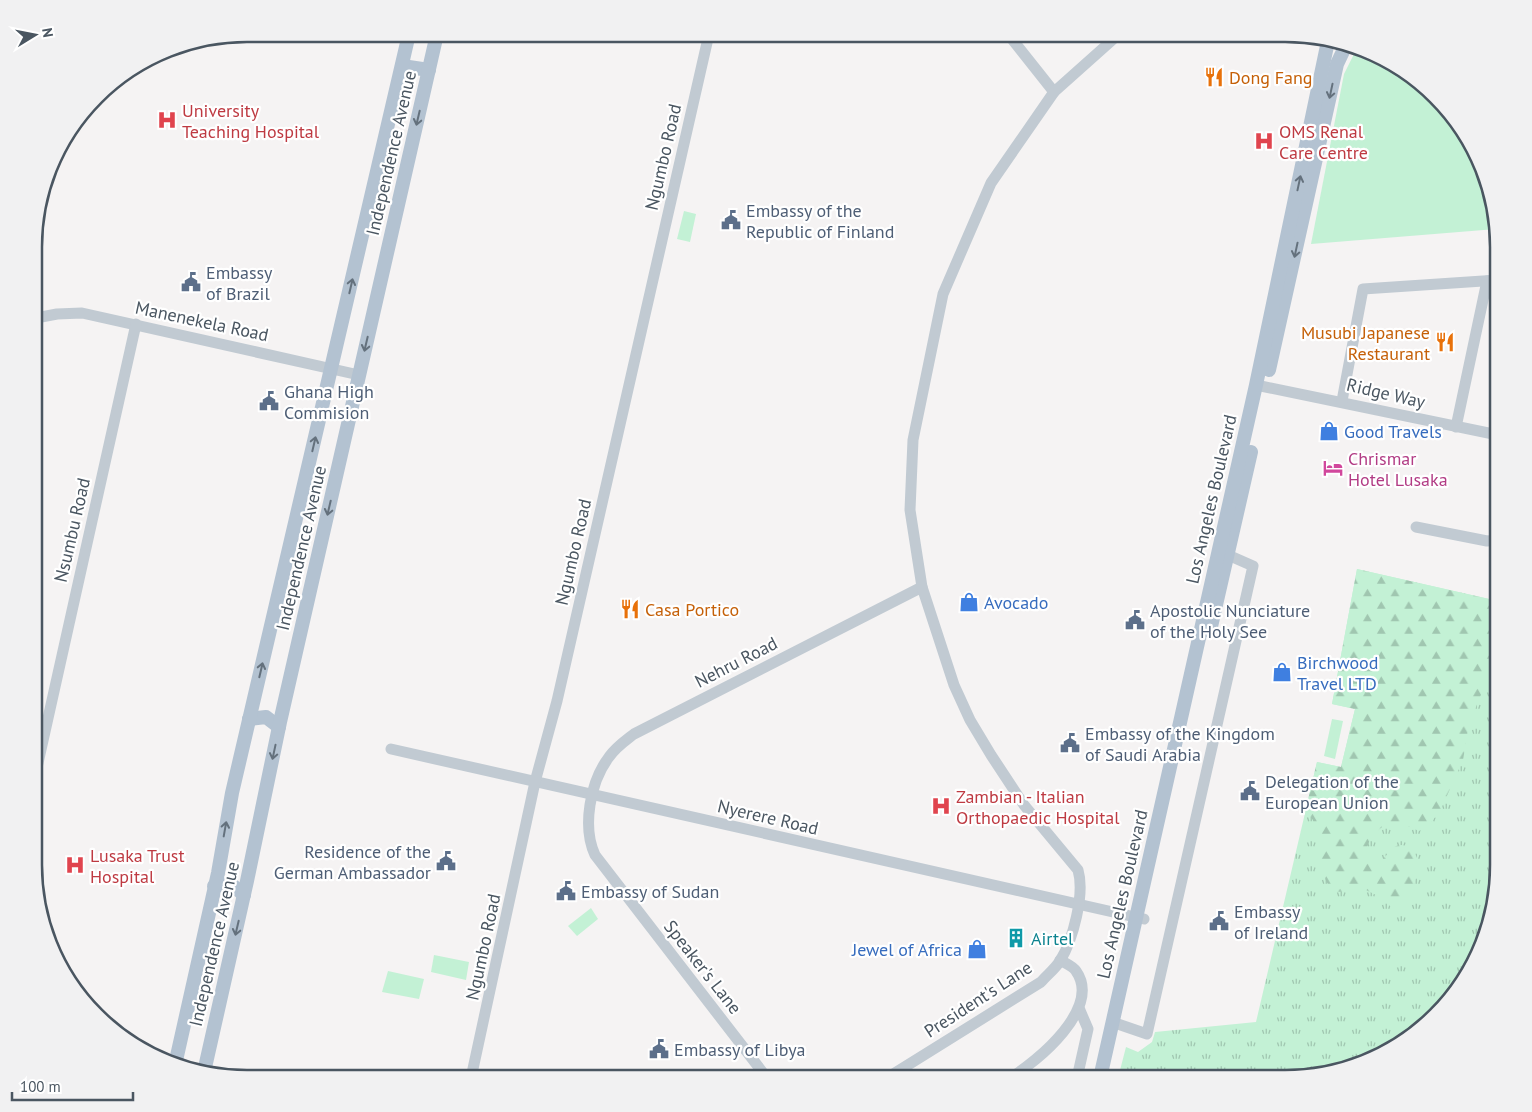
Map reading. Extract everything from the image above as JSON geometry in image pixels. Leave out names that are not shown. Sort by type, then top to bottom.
[{"type":"main road","name":"Independence Avenue","points":[[177,1057],[216,880],[232,793],[407,42]]},
{"type":"main road","name":"Independence Avenue","points":[[205,1065],[248,881],[281,720],[435,42]]},
{"type":"main road","name":"Los Angeles Boulevard","points":[[1140,919],[1228,555],[1327,47]]},
{"type":"main road","name":"Los Angeles Boulevard","points":[[1102,1070],[1116,1023],[1261,386],[1337,64],[1342,51]]},
{"type":"main road","points":[[402,66],[429,70]]},
{"type":"main road","points":[[251,712],[281,720]]},
{"type":"main road","points":[[216,880],[231,884],[248,881]]},
{"type":"main road","points":[[216,880],[231,884],[244,895]]},
{"type":"main road","name":"Los Angeles Boulevard","points":[[1109,1070],[1116,1023]]},
{"type":"street","name":"Ngumbo Road","points":[[473,1070],[535,782],[559,692],[707,42]]},
{"type":"street","points":[[1014,42],[1054,92]]},
{"type":"street","name":"President's Lane","points":[[901,1070],[1041,982],[1060,960],[1071,933],[1078,905],[1082,882],[1078,870],[1024,805],[970,720],[940,648],[922,587],[910,510],[913,440],[943,294],[991,182],[1054,92],[1111,42]]},
{"type":"street","points":[[1342,401],[1363,289],[1490,280]]},
{"type":"street","points":[[1456,427],[1490,288]]},
{"type":"street","name":"Manenekela Road","points":[[42,317],[82,313],[359,375]]},
{"type":"street","name":"Nsumbu Road","points":[[42,744],[136,324]]},
{"type":"street","name":"Ridge Way","points":[[1261,386],[1342,401],[1490,435]]},
{"type":"street","points":[[1416,527],[1490,541]]},
{"type":"street","points":[[1116,1023],[1147,1034],[1254,566],[1228,555]]},
{"type":"street","name":"Nehru Road","points":[[592,795],[608,757],[618,745],[634,734],[922,587]]},
{"type":"street","points":[[42,719],[47,720]]},
{"type":"street","name":"Nyerere Road","points":[[391,749],[1140,919]]},
{"type":"street","name":"Speaker's Lane","points":[[592,795],[587,831],[596,856],[761,1070]]},
{"type":"street","points":[[1023,1070],[1050,1047],[1079,1008],[1082,998],[1082,986],[1076,969],[1060,960]]},
{"type":"street","points":[[1079,1008],[1088,1029],[1080,1070]]},
{"type":"green space","points":[[1354,54],[1363,58],[1398,77],[1420,93],[1439,112],[1462,145],[1474,169],[1483,195],[1489,230],[1311,244],[1344,74]]},
{"type":"green space","points":[[684,211],[696,214],[690,242],[677,239]]},
{"type":"green space","points":[[1357,569],[1490,599],[1489,878],[1483,917],[1474,943],[1462,967],[1439,1000],[1420,1019],[1387,1042],[1363,1054],[1337,1063],[1311,1068],[1284,1070],[1120,1070],[1126,1047],[1138,1052],[1152,1042],[1155,1032],[1256,1022],[1317,762],[1341,767],[1355,709],[1332,704]]},
{"type":"green space","points":[[1357,569],[1490,599],[1490,673],[1469,724],[1463,760],[1441,809],[1430,824],[1419,831],[1397,823],[1383,826],[1373,836],[1367,848],[1367,855],[1375,865],[1398,845],[1411,848],[1417,857],[1418,865],[1413,888],[1405,902],[1395,911],[1382,898],[1366,890],[1335,892],[1328,884],[1324,874],[1316,828],[1312,818],[1305,812],[1317,762],[1341,767],[1355,709],[1332,704]]},
{"type":"green space","points":[[1332,719],[1343,721],[1335,759],[1324,756]]},
{"type":"green space","points":[[591,908],[598,919],[577,936],[568,926]]},
{"type":"green space","points":[[434,955],[469,962],[466,980],[431,972]]},
{"type":"green space","points":[[388,971],[424,979],[419,999],[382,992]]},
{"type":"place","name":"Dong Fang","points":[[1214,77]]},
{"type":"place","name":"University Teaching Hospital","points":[[167,120]]},
{"type":"place","name":"OMS Renal Care Centre","points":[[1264,141]]},
{"type":"place","name":"Embassy of the Republic of Finland","points":[[731,220]]},
{"type":"place","name":"Embassy of Brazil","points":[[191,282]]},
{"type":"place","name":"Musubi Japanese Restaurant","points":[[1445,342]]},
{"type":"place","name":"Ghana High Commision","points":[[269,401]]},
{"type":"place","name":"Good Travels","points":[[1329,431]]},
{"type":"place","name":"Chrismar Hotel Lusaka","points":[[1333,468]]},
{"type":"place","name":"Avocado","points":[[969,602]]},
{"type":"place","name":"Casa Portico","points":[[630,609]]},
{"type":"place","name":"Apostolic Nunciature of the Holy See","points":[[1135,620]]},
{"type":"place","name":"Birchwood Travel LTD","points":[[1282,672]]},
{"type":"place","name":"Embassy of the Kingdom of Saudi Arabia","points":[[1070,743]]},
{"type":"place","name":"Delegation of the European Union","points":[[1250,791]]},
{"type":"place","name":"Zambian - Italian Orthopaedic Hospital","points":[[941,806]]},
{"type":"place","name":"Residence of the German Ambassador","points":[[446,861]]},
{"type":"place","name":"Lusaka Trust Hospital","points":[[75,865]]},
{"type":"place","name":"Embassy of Sudan","points":[[566,891]]},
{"type":"place","name":"Embassy of Ireland","points":[[1219,921]]},
{"type":"place","name":"Airtel","points":[[1016,938]]},
{"type":"place","name":"Jewel of Africa","points":[[977,949]]},
{"type":"place","name":"Embassy of Libya","points":[[659,1049]]}]
